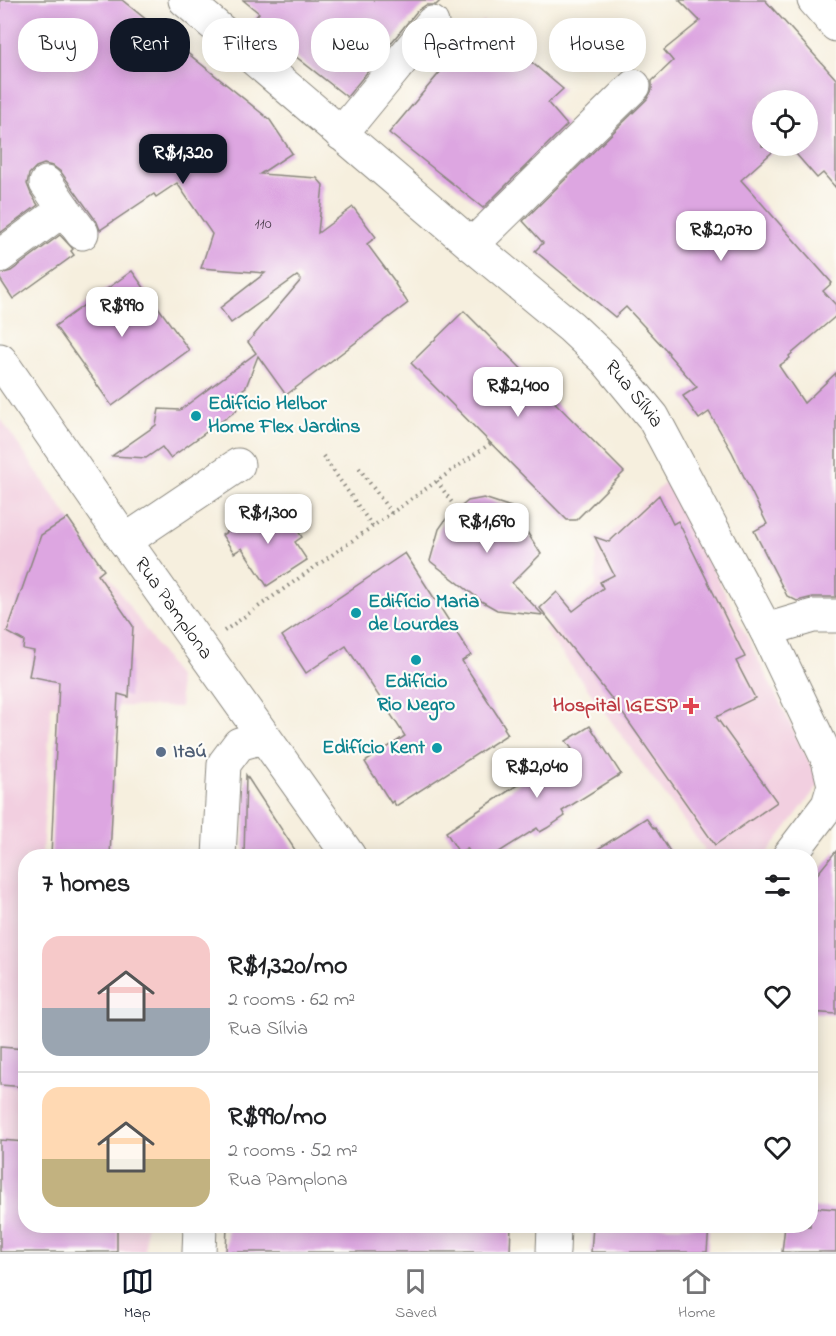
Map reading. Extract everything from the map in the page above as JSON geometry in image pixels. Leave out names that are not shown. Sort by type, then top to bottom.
[{"type":"street","name":"Rua Sílvia","points":[[185,0],[571,327],[597,352],[652,417],[766,630],[828,760],[834,785],[828,805],[794,849]]},
{"type":"street","points":[[814,0],[836,25]]},
{"type":"street","points":[[341,134],[402,60]]},
{"type":"street","points":[[472,245],[634,86]]},
{"type":"street","points":[[0,256],[64,208]]},
{"type":"street","name":"Rua Pamplona","points":[[0,360],[125,541],[344,849]]},
{"type":"street","points":[[125,541],[238,465]]},
{"type":"street","points":[[766,630],[813,616],[836,616]]},
{"type":"street","points":[[219,849],[224,764],[239,744],[263,736]]},
{"type":"street","points":[[199,1252],[200,1233]]},
{"type":"street","points":[[553,1252],[554,1233]]},
{"type":"path","points":[[219,635],[490,443]]},
{"type":"path","points":[[323,456],[373,527]]},
{"type":"path","points":[[359,468],[392,514]]},
{"type":"path","points":[[437,481],[457,510]]},
{"type":"shaded area","points":[[0,418],[178,677],[181,707],[51,705],[42,849],[18,849],[18,1233],[146,1233],[145,1252],[0,1252]]},
{"type":"shaded area","name":"Hospital IGESP","points":[[668,480],[820,783],[770,849],[704,849],[544,629],[596,586],[596,546]]},
{"type":"building","points":[[0,0],[122,0],[144,18],[110,18],[110,72],[190,72],[190,55],[202,65],[202,72],[211,72],[270,120],[292,153],[260,174],[317,178],[323,185],[318,233],[353,207],[376,237],[367,244],[408,303],[286,395],[258,356],[246,387],[229,399],[237,410],[170,458],[162,447],[146,458],[112,456],[156,425],[159,409],[180,410],[256,353],[248,342],[301,280],[297,276],[231,323],[220,308],[265,273],[201,268],[212,234],[177,183],[156,197],[154,194],[100,230],[97,222],[61,172],[53,166],[44,164],[36,167],[29,174],[27,184],[38,205],[0,233]]},
{"type":"building","points":[[243,0],[441,0],[436,5],[426,5],[411,18],[402,18],[402,29],[390,44],[390,18],[311,18],[311,69],[299,59],[299,18],[255,18],[259,13]]},
{"type":"building","points":[[679,0],[765,0],[836,79],[836,188],[823,173],[817,178],[798,156],[818,156],[818,90],[752,90],[752,156],[768,156],[741,180],[832,283],[823,291],[836,305],[836,316],[779,366],[804,403],[836,373],[836,597],[813,597],[797,601],[787,596],[754,531],[767,524],[732,452],[709,412],[699,419],[683,396],[697,387],[626,307],[615,317],[535,251],[543,243],[523,221],[647,99],[652,90],[652,81],[673,61],[664,50],[700,21]]},
{"type":"building","points":[[537,67],[563,89],[548,103],[567,125],[483,208],[389,133],[440,72],[537,72]]},
{"type":"building","points":[[315,72],[367,72],[347,97]]},
{"type":"building","points":[[60,235],[73,249],[71,251],[74,255],[13,299],[0,279],[0,274],[11,271]]},
{"type":"building","points":[[132,271],[189,350],[112,406],[55,326]]},
{"type":"building","points":[[464,311],[624,472],[576,520],[567,520],[411,363]]},
{"type":"building","name":"Hospital IGESP","points":[[659,495],[673,524],[678,521],[745,657],[736,661],[755,698],[716,717],[777,802],[715,845],[619,708],[540,608],[557,592],[573,611],[603,588],[600,582],[614,575],[595,537],[609,542]]},
{"type":"building","points":[[484,498],[511,507],[541,554],[512,583],[543,615],[497,610],[483,602],[430,561],[439,529],[446,519],[468,501]]},
{"type":"building","points":[[257,512],[261,518],[270,512],[275,521],[278,519],[280,523],[289,517],[302,537],[295,542],[307,560],[267,586],[242,548],[234,553],[222,535]]},
{"type":"building","points":[[68,518],[104,570],[98,575],[133,626],[129,697],[118,694],[110,849],[51,849],[59,682],[29,676],[34,651],[23,649],[24,641],[7,632],[41,535]]},
{"type":"building","points":[[405,553],[471,655],[462,661],[508,734],[396,806],[393,801],[391,803],[365,762],[405,736],[346,646],[306,673],[282,636]]},
{"type":"building","points":[[590,726],[621,774],[562,811],[565,816],[547,828],[540,832],[537,828],[504,849],[457,849],[446,832],[572,749],[566,741]]},
{"type":"building","points":[[246,775],[294,849],[244,849]]},
{"type":"building","points":[[646,818],[668,849],[598,849]]},
{"type":"building","points":[[836,851],[836,1014],[818,1013],[818,873]]},
{"type":"building","points":[[0,1047],[18,1048],[18,1086],[0,1085]]},
{"type":"building","points":[[0,1140],[18,1141],[18,1233],[117,1233],[117,1252],[0,1252]]},
{"type":"building","points":[[818,1208],[836,1209],[836,1252],[782,1252],[784,1233],[818,1233]]},
{"type":"building","points":[[227,1233],[511,1233],[510,1252],[226,1252]]},
{"type":"building","points":[[592,1233],[708,1233],[707,1252],[591,1252]]},
{"type":"place","name":"Edifício Helbor Home Flex Jardins","points":[[196,416]]},
{"type":"place","name":"Edifício Maria de Lourdes","points":[[356,613]]},
{"type":"place","name":"Edifício Rio Negro","points":[[416,660]]},
{"type":"place","name":"Hospital IGESP","points":[[691,706]]},
{"type":"place","name":"Edifício Kent","points":[[437,748]]},
{"type":"place","name":"Itaú","points":[[161,752]]}]
